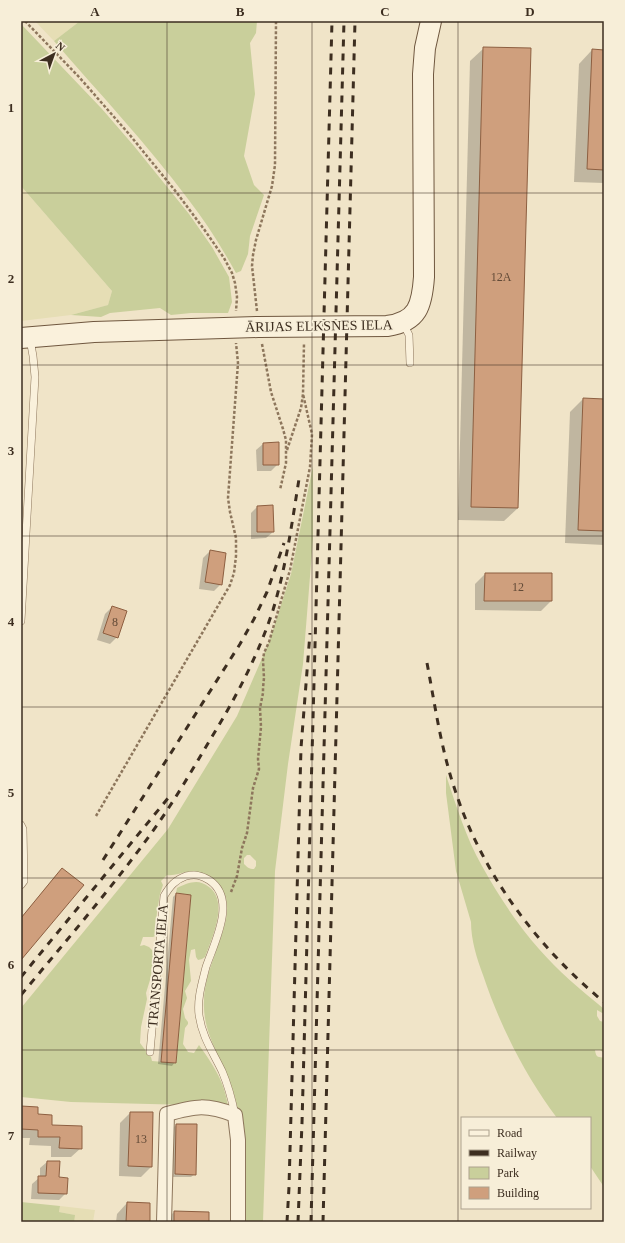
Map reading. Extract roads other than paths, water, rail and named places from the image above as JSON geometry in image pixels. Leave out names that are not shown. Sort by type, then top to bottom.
[{"type":"street","name":"ĀRIJAS ELKSNES IELA","points":[[26,338],[94,332],[258,327],[387,326],[403,323],[414,314],[421,302],[423,294],[423,74],[425,48],[431,21]]},
{"type":"street","points":[[164,1222],[167,1114],[193,1107],[204,1107],[219,1109],[235,1115]]},
{"type":"street","name":"TRANSPORTA IELA","points":[[235,1115],[238,1140],[238,1222]]},
{"type":"lane","points":[[403,323],[409,335],[410,363]]},
{"type":"lane","points":[[21,621],[35,377],[33,356],[26,338]]},
{"type":"lane","points":[[21,825],[23,829],[24,881],[21,885]]},
{"type":"lane","name":"TRANSPORTA IELA","points":[[150,1052],[164,896],[170,886],[179,879],[192,875],[201,876],[211,881],[219,891],[223,905],[222,920],[202,983],[199,999],[199,1014],[202,1029],[209,1048],[222,1070],[228,1086],[235,1115]]},
{"type":"railway","points":[[298,1222],[332,21]]},
{"type":"railway","points":[[311,1222],[344,21]]},
{"type":"railway","points":[[323,1222],[355,21]]},
{"type":"railway","points":[[21,995],[103,896],[150,835],[181,788],[237,693],[253,661],[267,627],[278,594],[299,479]]},
{"type":"railway","points":[[103,860],[240,644],[267,592],[284,543]]},
{"type":"railway","points":[[287,1222],[301,748],[310,633]]},
{"type":"railway","points":[[427,663],[439,727],[450,774],[466,821],[480,850],[496,879],[534,932],[556,957],[604,1002]]},
{"type":"railway","points":[[21,977],[169,797]]}]
